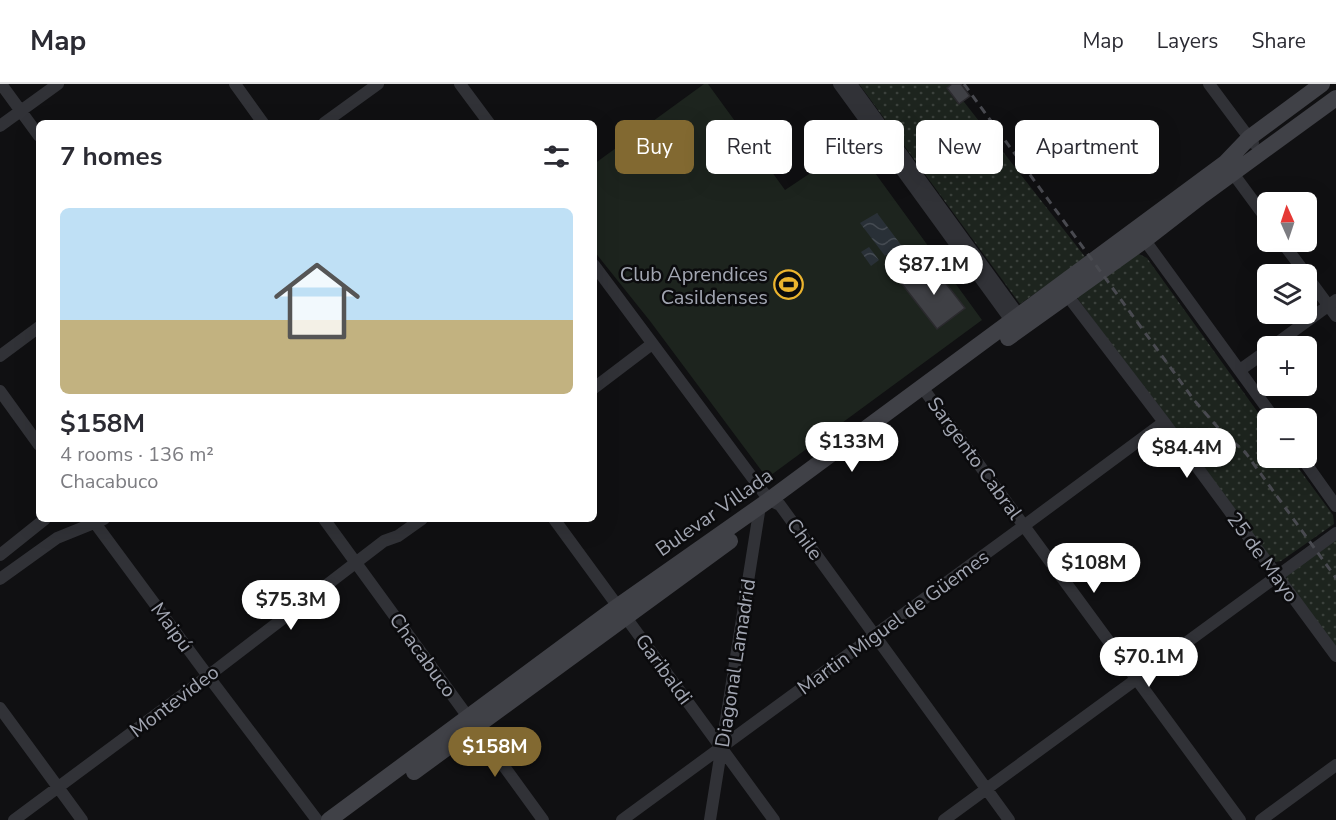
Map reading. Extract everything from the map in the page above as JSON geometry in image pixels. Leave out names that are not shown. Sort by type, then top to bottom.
[{"type":"main road","name":"Bulevar Villada","points":[[1229,168],[1249,138],[1322,84]]},
{"type":"main road","name":"Bulevar Villada","points":[[329,820],[472,722],[1229,168],[1261,153],[1336,98]]},
{"type":"main road","name":"Bulevar Villada","points":[[348,820],[472,722]]},
{"type":"street","points":[[1,84],[36,132]]},
{"type":"street","points":[[0,126],[58,84]]},
{"type":"street","points":[[235,84],[261,120]]},
{"type":"street","points":[[328,120],[378,84]]},
{"type":"street","points":[[460,84],[487,120]]},
{"type":"street","points":[[839,84],[1019,323]]},
{"type":"street","points":[[851,84],[1019,323]]},
{"type":"street","points":[[1209,84],[1261,153]]},
{"type":"street","points":[[1229,168],[1257,206]]},
{"type":"street","points":[[1140,235],[1267,408]]},
{"type":"street","name":"Chile","points":[[597,269],[767,508],[874,636],[1009,820]]},
{"type":"street","points":[[1289,336],[1334,307],[1317,288]]},
{"type":"street","name":"25 de Mayo","points":[[1063,290],[1164,422],[1336,656]]},
{"type":"street","points":[[0,356],[36,329]]},
{"type":"street","points":[[597,386],[652,344]]},
{"type":"street","points":[[1240,370],[1257,358]]},
{"type":"street","points":[[0,391],[36,441]]},
{"type":"street","name":"Sargento Cabral","points":[[926,391],[1240,820]]},
{"type":"street","name":"Martin Miguel de Güemes","points":[[622,820],[1164,422]]},
{"type":"street","points":[[1309,468],[1336,506]]},
{"type":"street","name":"Diagonal Lamadrid","points":[[710,820],[721,747],[767,508]]},
{"type":"street","points":[[0,555],[41,522]]},
{"type":"street","points":[[0,579],[57,538],[92,522]]},
{"type":"street","name":"Maipú","points":[[98,522],[208,676],[317,820]]},
{"type":"street","name":"Chacabuco","points":[[326,522],[543,820]]},
{"type":"street","name":"Montevideo","points":[[14,820],[208,676],[384,541],[398,536],[418,522]]},
{"type":"street","name":"Garibaldi","points":[[556,522],[774,820]]},
{"type":"street","points":[[944,820],[1336,533]]},
{"type":"street","points":[[0,708],[82,820]]},
{"type":"street","points":[[1261,820],[1336,765]]},
{"type":"shaded area","name":"Club Aprendices Casildenses","points":[[704,84],[708,84],[734,120],[706,120],[706,174],[773,174],[785,190],[809,174],[876,174],[982,320],[767,478],[650,321],[597,255],[597,162],[615,149],[615,174],[694,174],[694,120],[654,120]]},
{"type":"shaded area","points":[[859,84],[950,84],[978,120],[916,120],[916,162],[904,145],[904,120],[885,120]]},
{"type":"shaded area","points":[[1003,152],[1015,167],[1015,174],[1020,174],[1086,258],[1020,304],[925,174],[1003,174]]},
{"type":"shaded area","points":[[1137,253],[1147,258],[1257,411],[1257,468],[1298,468],[1333,515],[1334,524],[1281,561],[1276,562],[1267,558],[1078,299],[1078,294]]},
{"type":"shaded area","points":[[1336,537],[1336,651],[1286,582],[1287,572]]},
{"type":"water","points":[[877,213],[901,245],[885,256],[860,223]]},
{"type":"water","points":[[869,247],[879,260],[871,266],[861,252]]},
{"type":"building","points":[[952,84],[961,84],[970,96],[959,104],[947,88]]},
{"type":"building","points":[[930,263],[965,308],[937,329],[902,284]]},
{"type":"railway","points":[[964,84],[1194,400],[1220,430],[1245,452],[1336,578]]},
{"type":"place","name":"Club Aprendices Casildenses","points":[[789,285]]}]
